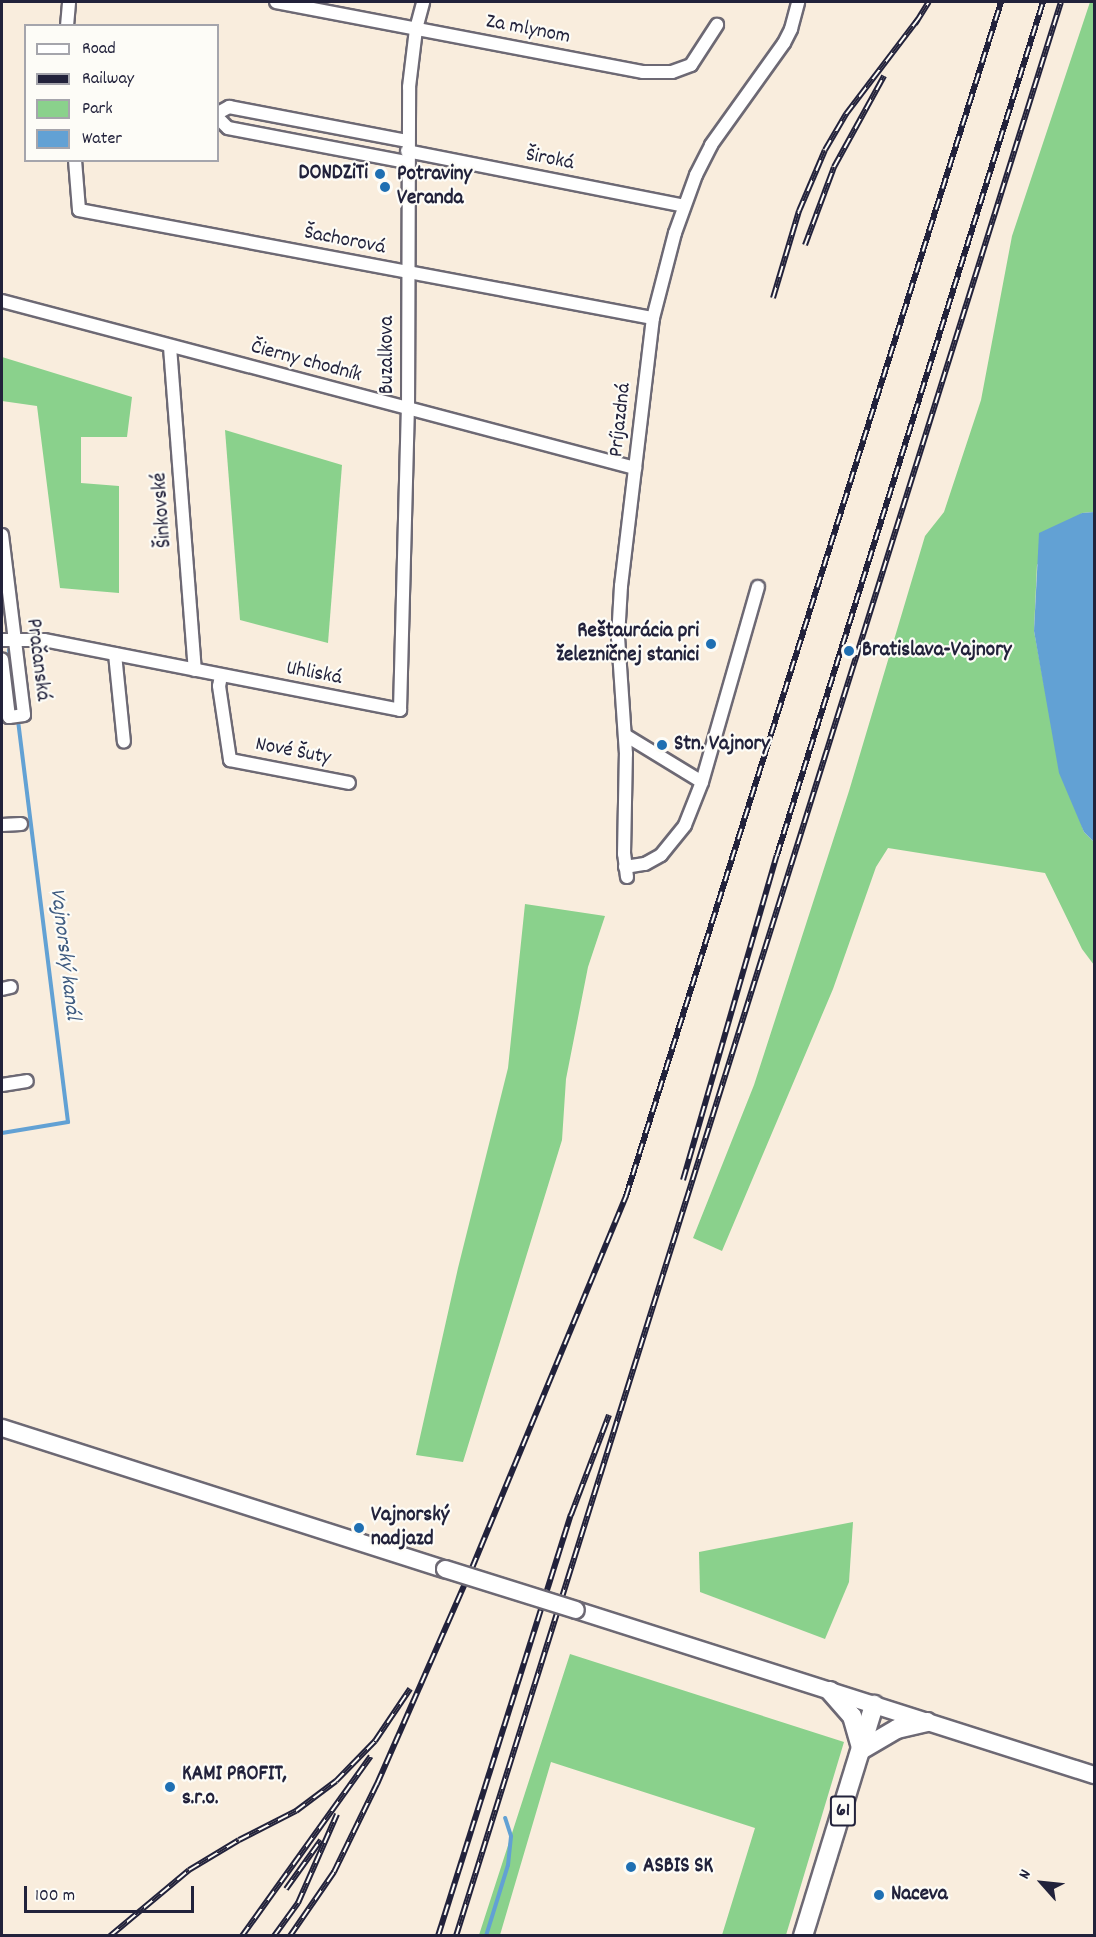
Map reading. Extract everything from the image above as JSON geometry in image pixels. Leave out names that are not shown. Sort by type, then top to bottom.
[{"type":"main road","points":[[2,1428],[1095,1775]]},
{"type":"main road","points":[[830,1691],[852,1716],[861,1750],[897,1729],[927,1722]]},
{"type":"main road","name":"61","points":[[803,1935],[874,1705]]},
{"type":"street","points":[[67,24],[69,2]]},
{"type":"street","name":"Za mlynom","points":[[276,2],[643,72],[672,72],[691,64],[717,25]]},
{"type":"street","name":"Buzalkova","points":[[400,710],[408,409],[407,151],[409,87],[416,29],[423,2]]},
{"type":"street","name":"Príjazdná","points":[[702,782],[685,825],[673,844],[661,855],[626,872],[625,735],[618,638],[621,586],[653,318],[684,206],[696,175],[711,145],[784,44],[791,29],[798,2]]},
{"type":"street","name":"Široká","points":[[219,115],[230,107],[407,151],[684,206]]},
{"type":"street","name":"Široká","points":[[219,117],[228,128],[407,151]]},
{"type":"street","name":"Šachorová","points":[[75,162],[80,210],[653,318]]},
{"type":"street","name":"Čierny chodník","points":[[2,301],[635,468]]},
{"type":"street","name":"Šinkovské","points":[[170,347],[195,670]]},
{"type":"street","name":"Pračanská","points":[[2,535],[8,639],[24,715],[9,717],[2,659]]},
{"type":"street","points":[[625,735],[702,782],[758,587]]},
{"type":"street","name":"Uhliská","points":[[8,639],[44,640],[400,710]]},
{"type":"street","points":[[115,654],[124,742]]},
{"type":"street","name":"Nové Šuty","points":[[221,676],[219,686],[230,760],[349,783]]},
{"type":"street","points":[[2,825],[21,824]]},
{"type":"street","points":[[2,1085],[27,1081]]},
{"type":"green space","points":[[1090,2],[1094,2],[1094,512],[1082,513],[1037,565],[1034,631],[1056,749],[1084,832],[1094,842],[1094,965],[1082,949],[1045,873],[888,848],[876,867],[833,989],[722,1251],[693,1238],[754,1085],[849,791],[925,536],[944,512],[981,400],[1012,236]]},
{"type":"green space","points":[[2,357],[132,397],[127,437],[81,437],[81,483],[119,486],[119,593],[60,588],[37,406],[2,401]]},
{"type":"green space","points":[[225,430],[342,465],[328,643],[240,620]]},
{"type":"green space","points":[[525,904],[605,916],[588,967],[566,1079],[562,1140],[463,1462],[416,1455],[458,1268],[508,1068]]},
{"type":"green space","points":[[853,1522],[849,1582],[825,1639],[700,1592],[699,1552]]},
{"type":"green space","points":[[570,1654],[844,1742],[786,1935],[722,1935],[755,1828],[551,1762],[500,1935],[479,1935]]},
{"type":"water","points":[[1094,512],[1094,842],[1084,832],[1059,773],[1034,631],[1039,533],[1082,513]]},
{"type":"waterway","name":"Vajnorský kanál","points":[[9,650],[16,710]]},
{"type":"waterway","name":"Vajnorský kanál","points":[[2,1133],[68,1122],[18,723]]},
{"type":"waterway","points":[[486,1936],[508,1865],[511,1836],[505,1818]]},
{"type":"railway","points":[[915,24],[929,2]]},
{"type":"railway","points":[[290,1936],[334,1872],[377,1784],[472,1568],[626,1196],[1001,2]]},
{"type":"railway","points":[[683,1180],[777,855],[1043,2]]},
{"type":"railway","points":[[456,1936],[1061,2]]},
{"type":"railway","points":[[773,298],[799,211],[825,150],[846,114],[918,19]]},
{"type":"railway","points":[[805,245],[834,167],[884,76]]},
{"type":"railway","points":[[438,1936],[571,1515],[609,1415]]},
{"type":"railway","points":[[110,1936],[189,1870],[239,1840],[296,1811],[336,1781],[375,1741],[410,1689]]},
{"type":"railway","points":[[242,1936],[371,1756]]},
{"type":"railway","points":[[274,1936],[298,1903],[337,1814]]},
{"type":"railway","points":[[286,1889],[321,1840]]},
{"type":"place","name":"DONDZiTi","points":[[380,174]]},
{"type":"place","name":"Potraviny Veranda","points":[[385,187]]},
{"type":"place","name":"Reštaurácia pri železničnej stanici","points":[[711,644]]},
{"type":"place","name":"Bratislava-Vajnory","points":[[849,651]]},
{"type":"place","name":"Stn. Vajnory","points":[[662,745]]},
{"type":"place","name":"Vajnorský nadjazd","points":[[359,1528]]},
{"type":"place","name":"KAMI PROFIT, s.r.o.","points":[[170,1787]]},
{"type":"place","name":"ASBIS SK","points":[[631,1867]]},
{"type":"place","name":"Naceva","points":[[879,1895]]}]
